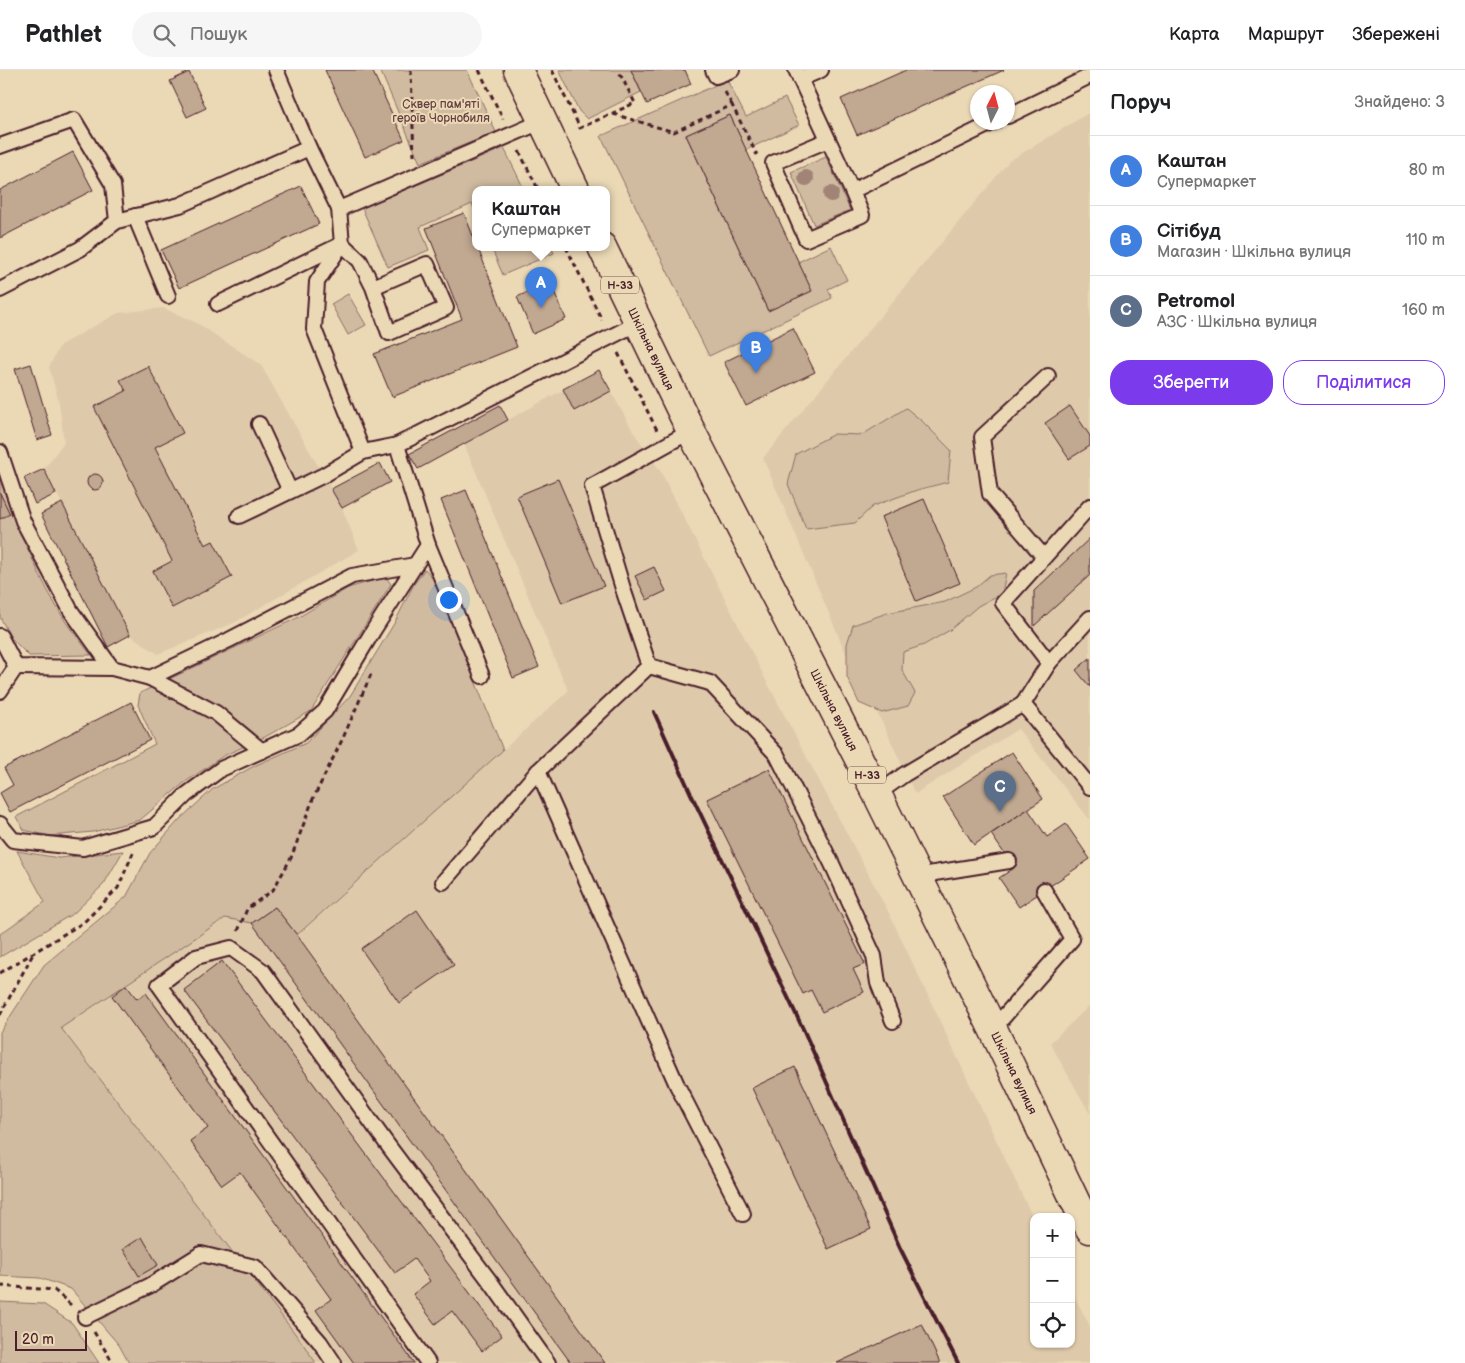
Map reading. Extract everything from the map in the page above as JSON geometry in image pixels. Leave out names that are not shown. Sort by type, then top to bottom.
[{"type":"main road","points":[[518,70],[574,186]]},
{"type":"main road","name":"Шкільна вулиця","points":[[604,251],[691,431],[877,794],[1090,1229]]},
{"type":"lane","points":[[276,70],[309,148],[339,209],[342,244],[317,282],[314,329],[363,452]]},
{"type":"lane","points":[[713,70],[716,76],[732,70]]},
{"type":"lane","points":[[821,70],[798,75],[852,191],[862,216],[806,239],[773,163],[828,140]]},
{"type":"lane","points":[[1015,113],[1090,76]]},
{"type":"lane","points":[[0,146],[74,120],[113,185],[117,221]]},
{"type":"lane","points":[[339,209],[542,120]]},
{"type":"lane","points":[[852,191],[978,130]]},
{"type":"lane","points":[[0,290],[80,249],[117,221],[180,205],[309,148]]},
{"type":"lane","points":[[135,216],[168,296]]},
{"type":"lane","points":[[342,244],[360,261],[373,287],[389,333],[446,308],[427,264],[373,287]]},
{"type":"lane","points":[[218,304],[342,244]]},
{"type":"lane","points":[[239,516],[324,475],[363,452],[398,445],[638,323]]},
{"type":"lane","points":[[1044,557],[990,494],[982,437],[1048,376]]},
{"type":"lane","points":[[259,424],[290,491]]},
{"type":"lane","points":[[649,666],[592,486],[691,431]]},
{"type":"lane","points":[[398,445],[428,545],[482,676]]},
{"type":"lane","points":[[0,452],[23,521],[71,611],[112,668]]},
{"type":"lane","points":[[1049,663],[1003,603],[1090,506]]},
{"type":"lane","points":[[0,824],[13,840],[83,848],[154,827],[186,795],[221,769],[299,734],[326,711],[373,630],[428,545]]},
{"type":"lane","points":[[150,678],[229,640],[352,576],[415,565]]},
{"type":"lane","points":[[877,794],[905,774],[1023,704],[1049,663],[1090,618]]},
{"type":"lane","points":[[0,636],[16,667]]},
{"type":"lane","points":[[443,882],[538,771],[649,666]]},
{"type":"lane","points":[[649,666],[710,683],[777,755],[832,864],[874,956],[878,983],[893,1021]]},
{"type":"lane","points":[[16,667],[112,668],[150,678],[216,713],[262,751]]},
{"type":"lane","points":[[0,691],[16,667]]},
{"type":"lane","points":[[1023,704],[1090,787]]},
{"type":"lane","points":[[538,771],[677,1085],[743,1214]]},
{"type":"lane","points":[[916,876],[1009,861]]},
{"type":"lane","points":[[993,1029],[1072,939],[1044,890]]},
{"type":"lane","points":[[428,1363],[159,985],[196,957],[231,948],[263,971],[548,1363]]},
{"type":"lane","points":[[85,1318],[152,1285],[201,1254],[255,1267],[320,1342],[334,1363]]},
{"type":"path","points":[[411,70],[415,176]]},
{"type":"path","points":[[552,70],[580,128],[635,103],[618,70]]},
{"type":"path","points":[[613,114],[674,132],[732,105],[762,164],[773,163]]},
{"type":"path","points":[[231,948],[247,909],[273,890],[291,858],[312,799],[343,738],[372,674],[373,630]]},
{"type":"path","points":[[0,973],[84,922],[118,888],[133,854],[154,827]]},
{"type":"path","points":[[0,1015],[34,954]]},
{"type":"shaded area","points":[[1090,112],[1090,820],[1018,729],[915,794],[884,726],[849,661],[763,458],[1009,161]]},
{"type":"shaded area","points":[[163,308],[197,323],[261,365],[342,508],[359,550],[234,623],[158,654],[130,635],[44,469],[64,442],[59,403],[49,367],[60,345],[118,313]]},
{"type":"shaded area","points":[[599,370],[633,431],[661,472],[766,680],[889,913],[1031,1213],[1030,1348],[1075,1348],[1075,1298],[1090,1326],[1090,1363],[316,1363],[61,1028],[225,918],[252,923],[275,907],[298,935],[568,691],[464,444]]},
{"type":"shaded area","points":[[1090,1005],[1090,1114],[1050,1043]]},
{"type":"green space","name":"Сквер пам'яті героїв Чорнобиля","points":[[380,70],[467,70],[496,132],[420,163]]},
{"type":"green space","points":[[559,70],[631,70],[641,92],[587,119],[579,111]]},
{"type":"green space","points":[[727,80],[746,117],[785,98],[799,125],[746,150],[730,115],[686,135],[768,311],[811,291],[798,262],[831,246],[847,280],[828,289],[832,298],[709,356],[601,136]]},
{"type":"green space","points":[[504,148],[523,186],[472,186],[472,204],[420,227],[429,250],[388,267],[362,208]]},
{"type":"green space","points":[[826,157],[850,210],[814,225],[791,172]]},
{"type":"green space","points":[[493,251],[553,251],[554,253],[503,275]]},
{"type":"green space","points":[[348,294],[366,325],[348,335],[331,304]]},
{"type":"green space","points":[[906,408],[951,450],[948,482],[917,490],[873,506],[855,523],[806,529],[788,484],[796,454],[834,434],[862,435]]},
{"type":"green space","points":[[0,479],[22,535],[47,590],[67,624],[91,655],[29,656],[11,638],[0,617]]},
{"type":"green space","points":[[425,569],[433,578],[503,750],[297,935],[275,907],[252,923],[225,918],[61,1028],[316,1363],[129,1363],[119,1345],[71,1289],[40,1278],[0,1276],[0,1032],[44,965],[126,897],[150,853],[179,820],[213,789],[254,766],[306,743],[350,696],[395,622],[414,584]]},
{"type":"green space","points":[[1006,573],[1002,593],[978,606],[950,630],[924,645],[903,652],[902,670],[915,693],[908,706],[882,713],[859,703],[847,677],[847,644],[853,625],[887,613],[945,602],[976,587],[990,575]]},
{"type":"green space","points":[[386,577],[391,584],[311,711],[265,737],[223,756],[184,783],[140,820],[93,832],[50,836],[24,830],[16,817],[155,744],[138,705],[140,693],[297,618],[348,588]]},
{"type":"green space","points":[[17,851],[59,858],[123,851],[104,884],[74,913],[0,957],[0,934],[45,902]]},
{"type":"green space","points":[[0,1302],[43,1304],[72,1323],[99,1363],[0,1363]]},
{"type":"building","points":[[325,70],[372,70],[404,140],[365,157]]},
{"type":"building","points":[[631,70],[685,70],[691,84],[647,104]]},
{"type":"building","points":[[906,70],[1004,70],[857,135],[841,99]]},
{"type":"building","points":[[189,72],[206,108],[187,117],[170,81]]},
{"type":"building","points":[[730,115],[812,291],[768,311],[686,135]]},
{"type":"building","points":[[73,152],[93,190],[0,238],[0,190]]},
{"type":"building","points":[[301,186],[319,224],[179,288],[161,250]]},
{"type":"building","points":[[464,213],[472,233],[472,251],[479,251],[517,347],[392,397],[374,354],[462,319],[426,228]]},
{"type":"building","points":[[550,282],[566,319],[533,334],[517,297]]},
{"type":"building","points":[[793,328],[815,372],[746,406],[724,362]]},
{"type":"building","points":[[31,364],[52,435],[37,440],[15,369]]},
{"type":"building","points":[[148,366],[183,433],[155,447],[205,545],[213,541],[232,577],[172,608],[153,571],[172,561],[94,407],[126,391],[120,380]]},
{"type":"building","points":[[599,370],[611,391],[574,411],[563,389]]},
{"type":"building","points":[[500,405],[508,420],[418,469],[409,454]]},
{"type":"building","points":[[1070,406],[1090,436],[1090,446],[1069,459],[1045,423]]},
{"type":"building","points":[[380,463],[390,482],[342,508],[331,489]]},
{"type":"building","points":[[44,469],[56,494],[35,504],[24,478]]},
{"type":"building","points":[[95,474],[103,482],[95,490],[87,482]]},
{"type":"building","points":[[558,479],[604,586],[562,603],[517,496]]},
{"type":"building","points":[[466,490],[539,667],[513,678],[441,500]]},
{"type":"building","points":[[0,493],[10,514],[0,519]]},
{"type":"building","points":[[924,499],[960,583],[916,601],[881,517]]},
{"type":"building","points":[[62,503],[130,635],[108,647],[41,514]]},
{"type":"building","points":[[1090,538],[1090,575],[1034,626],[1034,591]]},
{"type":"building","points":[[654,567],[666,591],[647,600],[635,576]]},
{"type":"building","points":[[1090,658],[1090,687],[1076,670]]},
{"type":"building","points":[[131,702],[150,740],[10,812],[0,793],[13,785],[4,768]]},
{"type":"building","points":[[1012,752],[1043,799],[974,845],[943,797]]},
{"type":"building","points":[[769,769],[865,964],[853,969],[864,992],[822,1012],[811,990],[803,994],[707,799]]},
{"type":"building","points":[[1028,809],[1047,837],[1066,824],[1090,859],[1019,907],[999,878],[1014,868],[991,834]]},
{"type":"building","points":[[275,907],[605,1363],[571,1363],[252,923]]},
{"type":"building","points":[[417,910],[454,965],[399,1003],[361,949]]},
{"type":"building","points":[[222,961],[502,1336],[482,1351],[452,1311],[435,1324],[413,1294],[430,1281],[414,1259],[395,1273],[184,990]]},
{"type":"building","points":[[126,985],[137,999],[146,993],[414,1363],[354,1363],[316,1310],[331,1299],[240,1172],[222,1185],[190,1141],[208,1128],[112,996]]},
{"type":"building","points":[[795,1067],[871,1229],[828,1249],[752,1088]]},
{"type":"building","points":[[142,1237],[158,1265],[139,1276],[123,1249]]},
{"type":"building","points":[[922,1324],[940,1363],[837,1363]]},
{"type":"railway","points":[[654,712],[804,1031],[900,1248],[958,1363]]},
{"type":"place","name":"Каштан","points":[[541,308]]},
{"type":"place","name":"Сітібуд","points":[[756,373]]},
{"type":"place","name":"Petromol","points":[[1000,812]]}]
